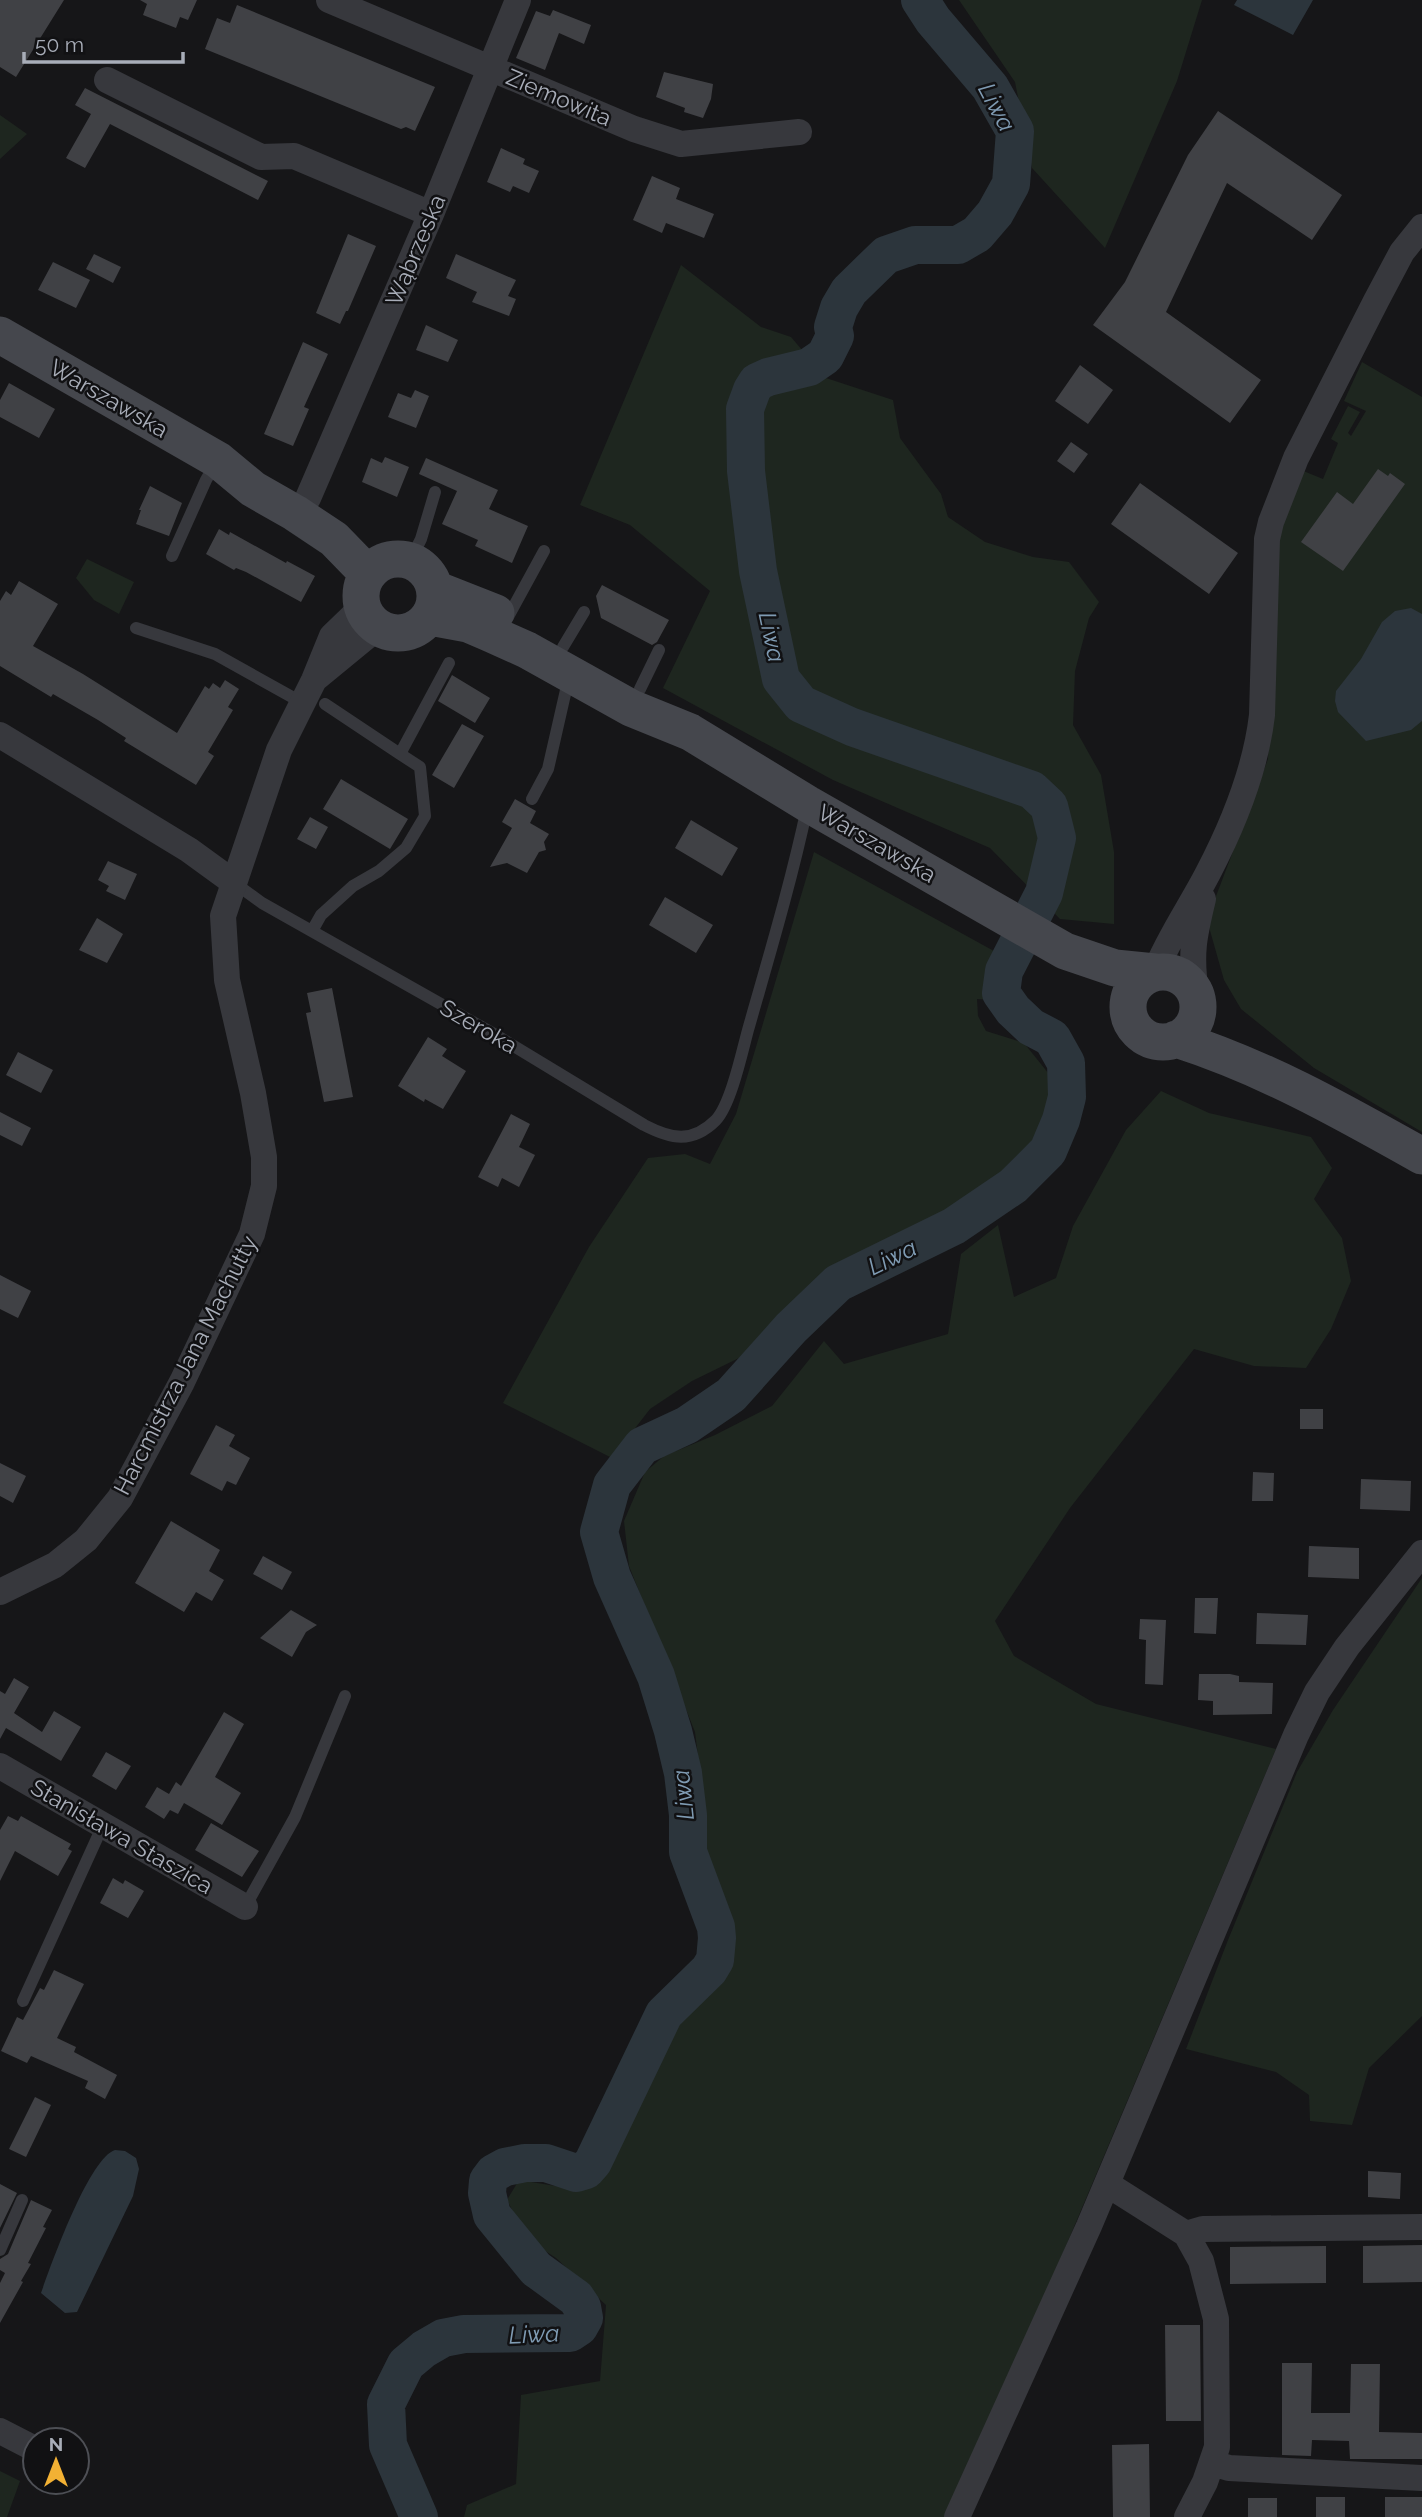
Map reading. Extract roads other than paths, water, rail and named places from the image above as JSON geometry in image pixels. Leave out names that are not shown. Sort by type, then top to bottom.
[{"type":"main road","name":"Warszawska","points":[[0,335],[218,460],[253,489],[334,539],[382,586]]},
{"type":"main road","name":"Warszawska","points":[[218,460],[262,473],[308,498],[355,529],[382,586]]},
{"type":"main road","points":[[421,567],[430,577],[432,603],[419,627],[406,633],[391,633],[382,586],[421,567]]},
{"type":"main road","name":"Warszawska","points":[[432,603],[508,617],[631,708],[690,732],[808,804],[1065,951]]},
{"type":"main road","name":"Warszawska","points":[[432,603],[468,625],[527,650],[568,661],[640,689],[690,732]]},
{"type":"main road","points":[[1065,951],[1115,968],[1167,971],[1179,975],[1189,982],[1211,1017],[1235,1038],[1322,1099]]},
{"type":"main road","points":[[1065,951],[1128,1009]]},
{"type":"main road","points":[[1154,972],[1143,977],[1129,996],[1130,1020],[1146,1037],[1157,1041],[1176,1039],[1186,1034],[1193,1025],[1198,1004],[1196,993]]},
{"type":"main road","points":[[1176,1039],[1225,1055],[1322,1099],[1422,1156]]},
{"type":"street","name":"Ziemowita","points":[[329,0],[362,6],[491,69],[634,129],[681,144],[799,132]]},
{"type":"street","name":"Wąbrzeska","points":[[308,498],[431,214],[518,0]]},
{"type":"street","points":[[107,80],[261,157],[294,156],[431,214]]},
{"type":"street","points":[[1154,972],[1208,873],[1241,794],[1259,741],[1267,539],[1271,522],[1296,458],[1376,300],[1402,253],[1422,227]]},
{"type":"street","name":"Harcmistrza Jana Machutty","points":[[0,1592],[55,1565],[86,1540],[120,1498],[171,1403],[252,1234],[264,1186],[264,1157],[253,1093],[227,980],[223,916],[279,750],[313,695],[332,636],[382,586]]},
{"type":"street","points":[[0,736],[189,850],[233,881]]},
{"type":"street","points":[[1196,993],[1191,964],[1193,942],[1208,873]]},
{"type":"street","points":[[957,2517],[1107,2184],[1296,1735],[1317,1692],[1347,1647],[1422,1553]]},
{"type":"street","name":"Stanisława Staszica","points":[[0,1766],[245,1907]]},
{"type":"street","points":[[1107,2184],[1186,2234],[1201,2261],[1216,2319],[1217,2448],[1187,2517]]},
{"type":"street","points":[[1186,2234],[1203,2229],[1422,2227]]},
{"type":"street","points":[[0,2431],[21,2442]]},
{"type":"street","points":[[1212,2463],[1229,2469],[1422,2477]]},
{"type":"lane","points":[[172,556],[205,480],[218,460]]},
{"type":"lane","points":[[382,586],[421,539],[435,492]]},
{"type":"lane","points":[[508,617],[544,551]]},
{"type":"lane","points":[[533,799],[548,769],[566,690],[568,661],[584,612]]},
{"type":"lane","points":[[136,628],[215,654],[313,695],[420,766],[425,816],[406,848],[379,871],[354,886],[321,915],[312,931]]},
{"type":"lane","points":[[640,689],[659,650]]},
{"type":"lane","points":[[400,754],[449,663]]},
{"type":"lane","name":"Szeroka","points":[[233,881],[262,903],[495,1034],[644,1125],[665,1136],[684,1138],[698,1133],[718,1119],[732,1087],[808,804]]},
{"type":"lane","points":[[245,1907],[295,1817],[345,1696]]},
{"type":"lane","points":[[23,2001],[103,1825]]},
{"type":"lane","points":[[0,2250],[22,2200]]},
{"type":"waterway","name":"Liwa","points":[[419,2517],[388,2445],[386,2404],[406,2364],[443,2338],[464,2334],[570,2333],[579,2327],[584,2318],[582,2307],[576,2298],[536,2269],[492,2215],[487,2193],[488,2181],[494,2173],[505,2167],[525,2163],[546,2163],[576,2173],[586,2170],[593,2162],[664,2014],[709,1970],[715,1960],[716,1927],[688,1852],[688,1815],[683,1773],[673,1731],[656,1676],[612,1577],[599,1532],[612,1485],[642,1446],[687,1425],[731,1395],[791,1328],[838,1283],[954,1226],[1013,1186],[1048,1151],[1067,1097],[1066,1063],[1052,1038],[1031,1027],[1013,1010],[1001,993],[1004,971],[1044,893],[1057,838],[1049,806],[1032,790],[852,727],[801,704],[781,679],[758,571],[746,471],[745,409],[757,382],[809,367],[825,356],[835,336],[833,327],[839,308],[849,291],[886,255],[915,245],[958,245],[977,234],[995,213],[1011,184],[1015,131],[990,87],[933,20],[920,0]]}]
